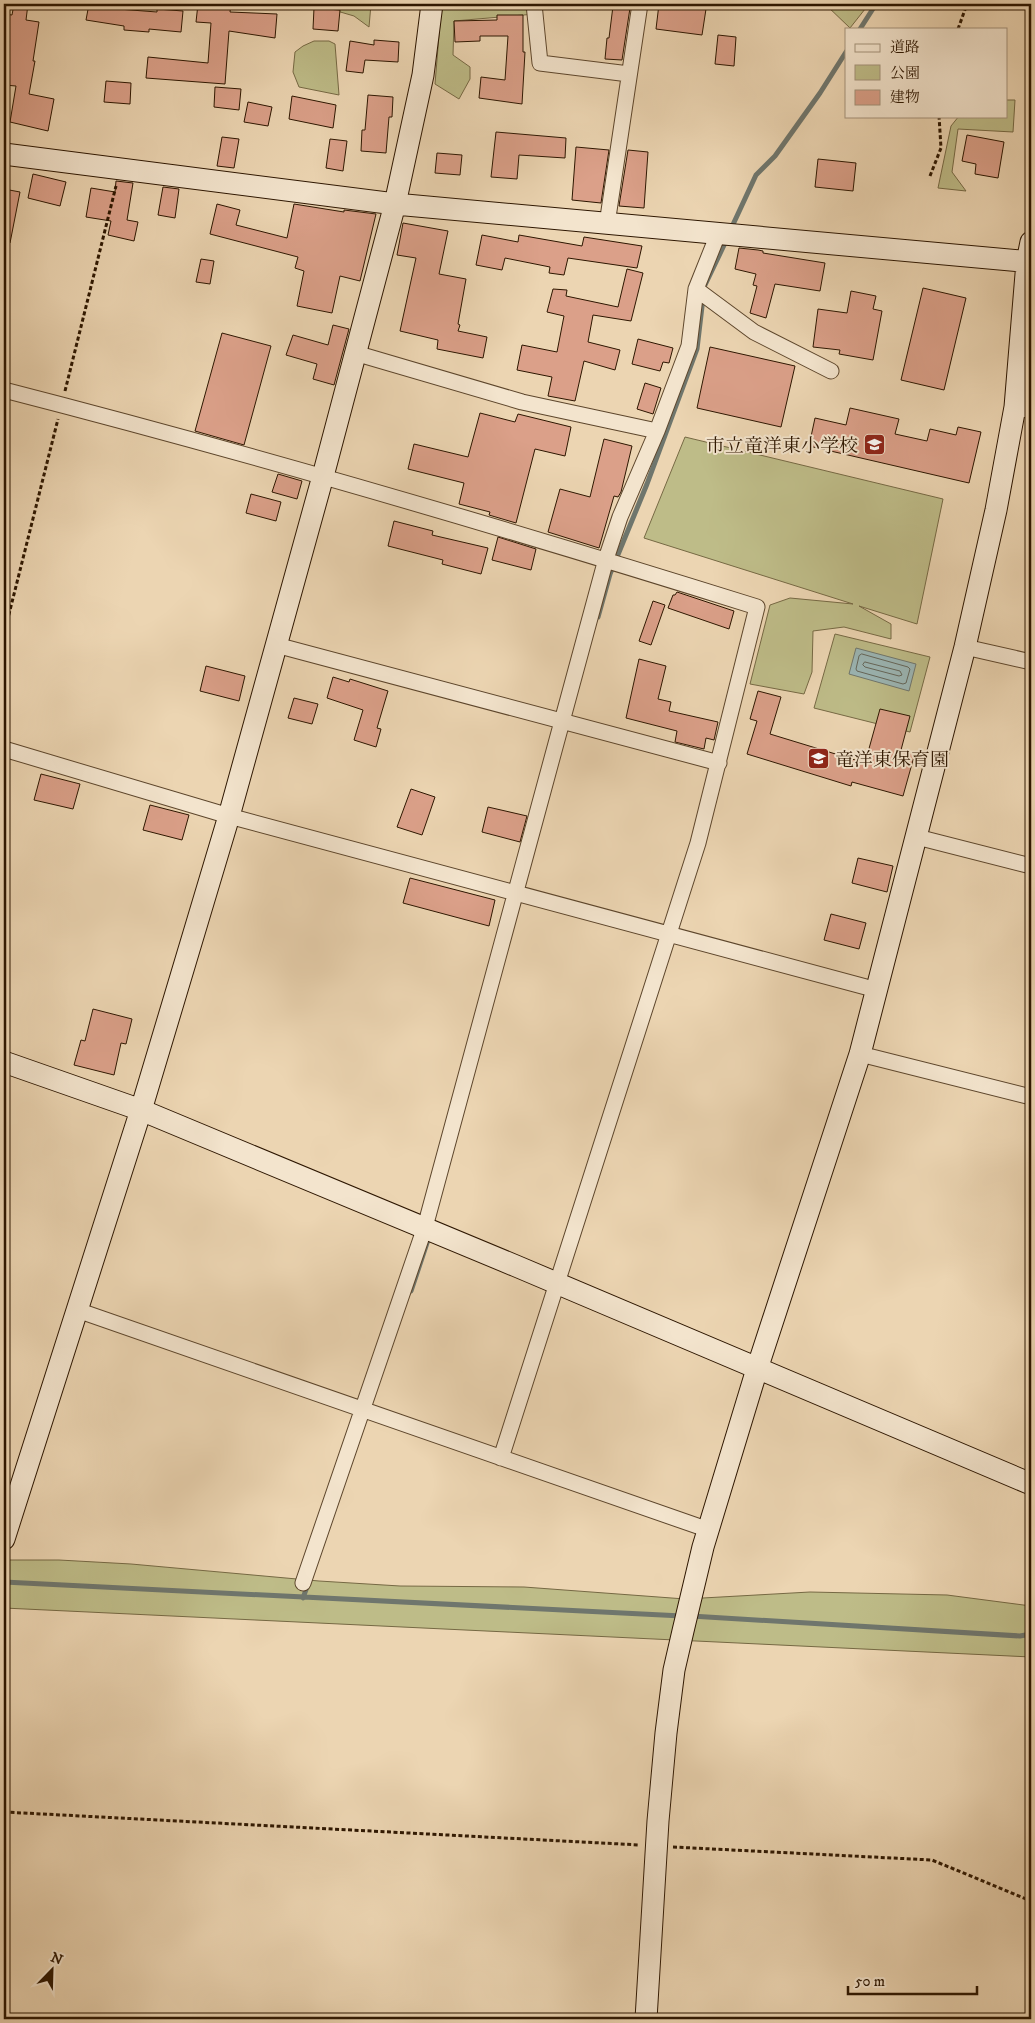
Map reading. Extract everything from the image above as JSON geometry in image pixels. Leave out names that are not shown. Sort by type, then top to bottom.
[{"type":"street","points":[[5,1530],[141,1110],[229,816],[323,476],[395,204],[423,75],[432,4]]},
{"type":"street","points":[[534,4],[540,63],[629,74]]},
{"type":"street","points":[[607,224],[640,4]]},
{"type":"street","points":[[4,154],[395,204],[718,234],[1030,255],[1023,409],[996,510],[965,646],[917,837],[860,1054],[757,1369],[708,1530],[674,1670],[666,1733],[656,1846],[646,2019]]},
{"type":"street","points":[[303,1583],[425,1227],[606,559],[620,517],[656,432],[689,346],[696,289],[718,234]]},
{"type":"street","points":[[696,289],[754,332],[831,371]]},
{"type":"street","points":[[355,353],[522,402],[656,432]]},
{"type":"street","points":[[4,390],[62,404],[323,476],[606,559],[757,607],[698,843],[501,1458]]},
{"type":"street","points":[[276,645],[719,763]]},
{"type":"street","points":[[965,646],[1031,662]]},
{"type":"street","points":[[4,750],[229,816],[877,990]]},
{"type":"street","points":[[917,837],[1031,866]]},
{"type":"street","points":[[860,1054],[1031,1097]]},
{"type":"street","points":[[4,1062],[141,1110],[425,1227],[1031,1484]]},
{"type":"street","points":[[77,1310],[708,1530]]},
{"type":"path","points":[[958,28],[966,4]]},
{"type":"path","points":[[930,176],[941,148],[940,118]]},
{"type":"path","points":[[4,634],[121,168]]},
{"type":"path","points":[[4,1812],[932,1860],[1031,1901]]},
{"type":"green space","points":[[313,4],[371,4],[369,27],[354,16]]},
{"type":"green space","points":[[443,4],[534,4],[535,14],[454,21],[453,55],[470,67],[470,79],[459,99],[435,84]]},
{"type":"green space","points":[[825,4],[869,4],[850,28]]},
{"type":"green space","points":[[314,41],[329,41],[335,44],[339,95],[299,87],[293,72],[295,52]]},
{"type":"green space","points":[[1008,100],[1015,100],[1013,132],[958,129],[952,172],[966,191],[938,188],[951,126],[957,118],[1008,118]]},
{"type":"green space","points":[[685,437],[943,499],[917,624],[859,606],[891,624],[891,639],[844,627],[813,631],[812,672],[804,694],[750,684],[770,605],[790,598],[853,604],[644,538]]},
{"type":"green space","points":[[835,634],[930,657],[910,732],[814,708]]},
{"type":"green space","points":[[4,1560],[59,1560],[131,1564],[319,1581],[400,1586],[524,1587],[685,1599],[810,1592],[947,1595],[1031,1606],[1031,1657],[4,1608]]},
{"type":"water","points":[[856,648],[916,664],[909,691],[849,674]]},
{"type":"building","points":[[14,4],[28,4],[26,20],[39,22],[29,94],[54,99],[48,131],[10,122],[16,86],[4,85],[4,14],[12,15]]},
{"type":"building","points":[[89,4],[119,4],[118,9],[157,12],[157,9],[183,11],[181,32],[149,29],[149,32],[124,30],[124,26],[86,20]]},
{"type":"building","points":[[198,4],[231,4],[230,12],[277,14],[275,38],[229,31],[225,84],[146,78],[148,57],[208,63],[211,23],[196,22]]},
{"type":"building","points":[[659,4],[706,9],[702,35],[656,29]]},
{"type":"building","points":[[613,6],[630,8],[622,60],[605,59]]},
{"type":"building","points":[[314,8],[340,10],[338,31],[313,29]]},
{"type":"building","points":[[497,15],[523,15],[523,52],[525,52],[522,104],[479,98],[481,77],[505,80],[508,36],[480,36],[480,41],[455,42],[454,21],[497,20]]},
{"type":"building","points":[[718,35],[736,37],[734,66],[715,64]]},
{"type":"building","points":[[374,40],[399,42],[398,62],[365,60],[363,73],[346,71],[350,41],[374,45]]},
{"type":"building","points":[[106,81],[131,83],[130,104],[104,102]]},
{"type":"building","points":[[215,87],[241,89],[239,110],[214,107]]},
{"type":"building","points":[[368,95],[393,97],[386,153],[361,151],[362,130],[365,130]]},
{"type":"building","points":[[292,96],[336,105],[333,128],[289,119]]},
{"type":"building","points":[[248,102],[272,107],[268,126],[244,122]]},
{"type":"building","points":[[496,132],[566,138],[565,158],[519,155],[517,179],[491,177]]},
{"type":"building","points":[[967,135],[1004,142],[998,178],[975,174],[976,164],[962,161]]},
{"type":"building","points":[[222,137],[239,139],[234,168],[217,166]]},
{"type":"building","points":[[330,139],[347,141],[343,171],[326,168]]},
{"type":"building","points":[[576,147],[609,150],[601,203],[572,200]]},
{"type":"building","points":[[628,150],[648,152],[644,208],[619,206]]},
{"type":"building","points":[[437,153],[462,155],[460,175],[435,173]]},
{"type":"building","points":[[818,159],[856,163],[853,191],[815,187]]},
{"type":"building","points":[[33,174],[66,182],[60,206],[28,198]]},
{"type":"building","points":[[116,181],[133,183],[127,220],[138,222],[134,241],[108,235],[111,221],[86,217],[91,188],[115,192]]},
{"type":"building","points":[[163,187],[179,189],[175,218],[158,215]]},
{"type":"building","points":[[4,189],[20,192],[10,243],[4,242]]},
{"type":"building","points":[[217,204],[240,210],[236,225],[287,238],[294,204],[344,212],[344,210],[376,214],[360,281],[340,276],[332,313],[297,306],[304,271],[295,268],[298,257],[210,234]]},
{"type":"building","points":[[403,223],[448,231],[439,274],[466,279],[458,331],[487,337],[483,358],[437,349],[438,340],[400,331],[416,258],[397,255]]},
{"type":"building","points":[[482,235],[518,242],[519,235],[582,246],[584,237],[642,246],[637,268],[568,258],[564,275],[549,273],[550,267],[505,258],[502,270],[476,265]]},
{"type":"building","points":[[739,248],[825,263],[820,291],[775,284],[766,318],[750,313],[757,286],[753,285],[756,274],[735,269]]},
{"type":"building","points":[[201,259],[214,261],[210,284],[196,282]]},
{"type":"building","points":[[627,269],[643,273],[631,321],[593,315],[588,342],[620,350],[615,370],[584,361],[575,401],[548,396],[552,377],[517,370],[522,345],[557,352],[564,316],[547,312],[553,289],[567,290],[566,296],[618,307]]},
{"type":"building","points":[[923,288],[966,298],[944,390],[901,380]]},
{"type":"building","points":[[851,291],[876,296],[873,309],[882,311],[873,360],[839,354],[840,350],[813,347],[818,309],[847,313]]},
{"type":"building","points":[[333,325],[349,329],[334,385],[313,379],[317,364],[286,355],[293,335],[328,345]]},
{"type":"building","points":[[222,333],[271,346],[244,445],[195,431]]},
{"type":"building","points":[[638,339],[673,348],[669,363],[663,362],[660,371],[632,364]]},
{"type":"building","points":[[710,347],[795,366],[781,427],[697,408]]},
{"type":"building","points":[[645,383],[661,388],[653,414],[637,409]]},
{"type":"building","points":[[850,408],[899,419],[895,434],[927,441],[930,429],[956,435],[958,427],[981,432],[969,483],[809,446],[815,418],[846,425]]},
{"type":"building","points":[[480,413],[515,422],[518,414],[571,427],[565,456],[535,449],[516,523],[489,515],[490,512],[459,504],[464,483],[408,469],[414,444],[468,457]]},
{"type":"building","points":[[604,439],[632,446],[621,492],[618,497],[614,496],[599,548],[548,532],[560,489],[590,497]]},
{"type":"building","points":[[278,474],[302,481],[297,499],[272,492]]},
{"type":"building","points":[[251,494],[281,502],[276,521],[246,513]]},
{"type":"building","points":[[394,521],[433,531],[432,535],[488,548],[481,574],[442,564],[443,560],[388,546]]},
{"type":"building","points":[[498,537],[536,549],[531,570],[492,560]]},
{"type":"building","points":[[677,592],[734,611],[729,629],[668,608],[673,595]]},
{"type":"building","points":[[653,601],[665,605],[651,645],[639,641]]},
{"type":"building","points":[[639,659],[666,666],[658,699],[671,702],[669,711],[718,722],[714,740],[706,738],[704,749],[675,742],[677,731],[626,718]]},
{"type":"building","points":[[206,666],[245,676],[239,701],[200,691]]},
{"type":"building","points":[[333,677],[349,682],[350,679],[388,691],[377,728],[381,729],[376,747],[354,740],[363,710],[327,698]]},
{"type":"building","points":[[758,691],[781,697],[770,734],[865,763],[880,709],[910,716],[901,750],[915,753],[903,796],[852,782],[851,786],[747,754],[757,721],[750,719]]},
{"type":"building","points":[[294,698],[318,704],[312,724],[288,718]]},
{"type":"building","points":[[41,774],[80,784],[73,809],[34,800]]},
{"type":"building","points":[[411,789],[435,797],[422,835],[397,827]]},
{"type":"building","points":[[150,805],[189,815],[182,840],[143,830]]},
{"type":"building","points":[[488,807],[527,816],[520,842],[482,832]]},
{"type":"building","points":[[858,858],[893,866],[887,892],[852,883]]},
{"type":"building","points":[[410,878],[495,900],[489,926],[403,903]]},
{"type":"building","points":[[831,914],[866,923],[859,949],[824,940]]},
{"type":"building","points":[[93,1009],[132,1019],[126,1044],[121,1043],[114,1075],[74,1065],[81,1040],[85,1041]]},
{"type":"waterway","points":[[861,28],[876,4]]},
{"type":"waterway","points":[[730,231],[756,175],[775,156],[820,93],[845,54]]},
{"type":"waterway","points":[[705,285],[726,241]]},
{"type":"waterway","points":[[598,617],[610,574],[647,484],[697,349],[703,298]]},
{"type":"waterway","points":[[411,1291],[429,1237]]},
{"type":"waterway","points":[[4,1582],[682,1616]]},
{"type":"waterway","points":[[303,1598],[308,1584]]},
{"type":"waterway","points":[[691,1616],[1020,1636],[1031,1634]]},
{"type":"place","name":"市立竜洋東小学校","points":[[874,445]]},
{"type":"place","name":"竜洋東保育園","points":[[819,759]]}]
